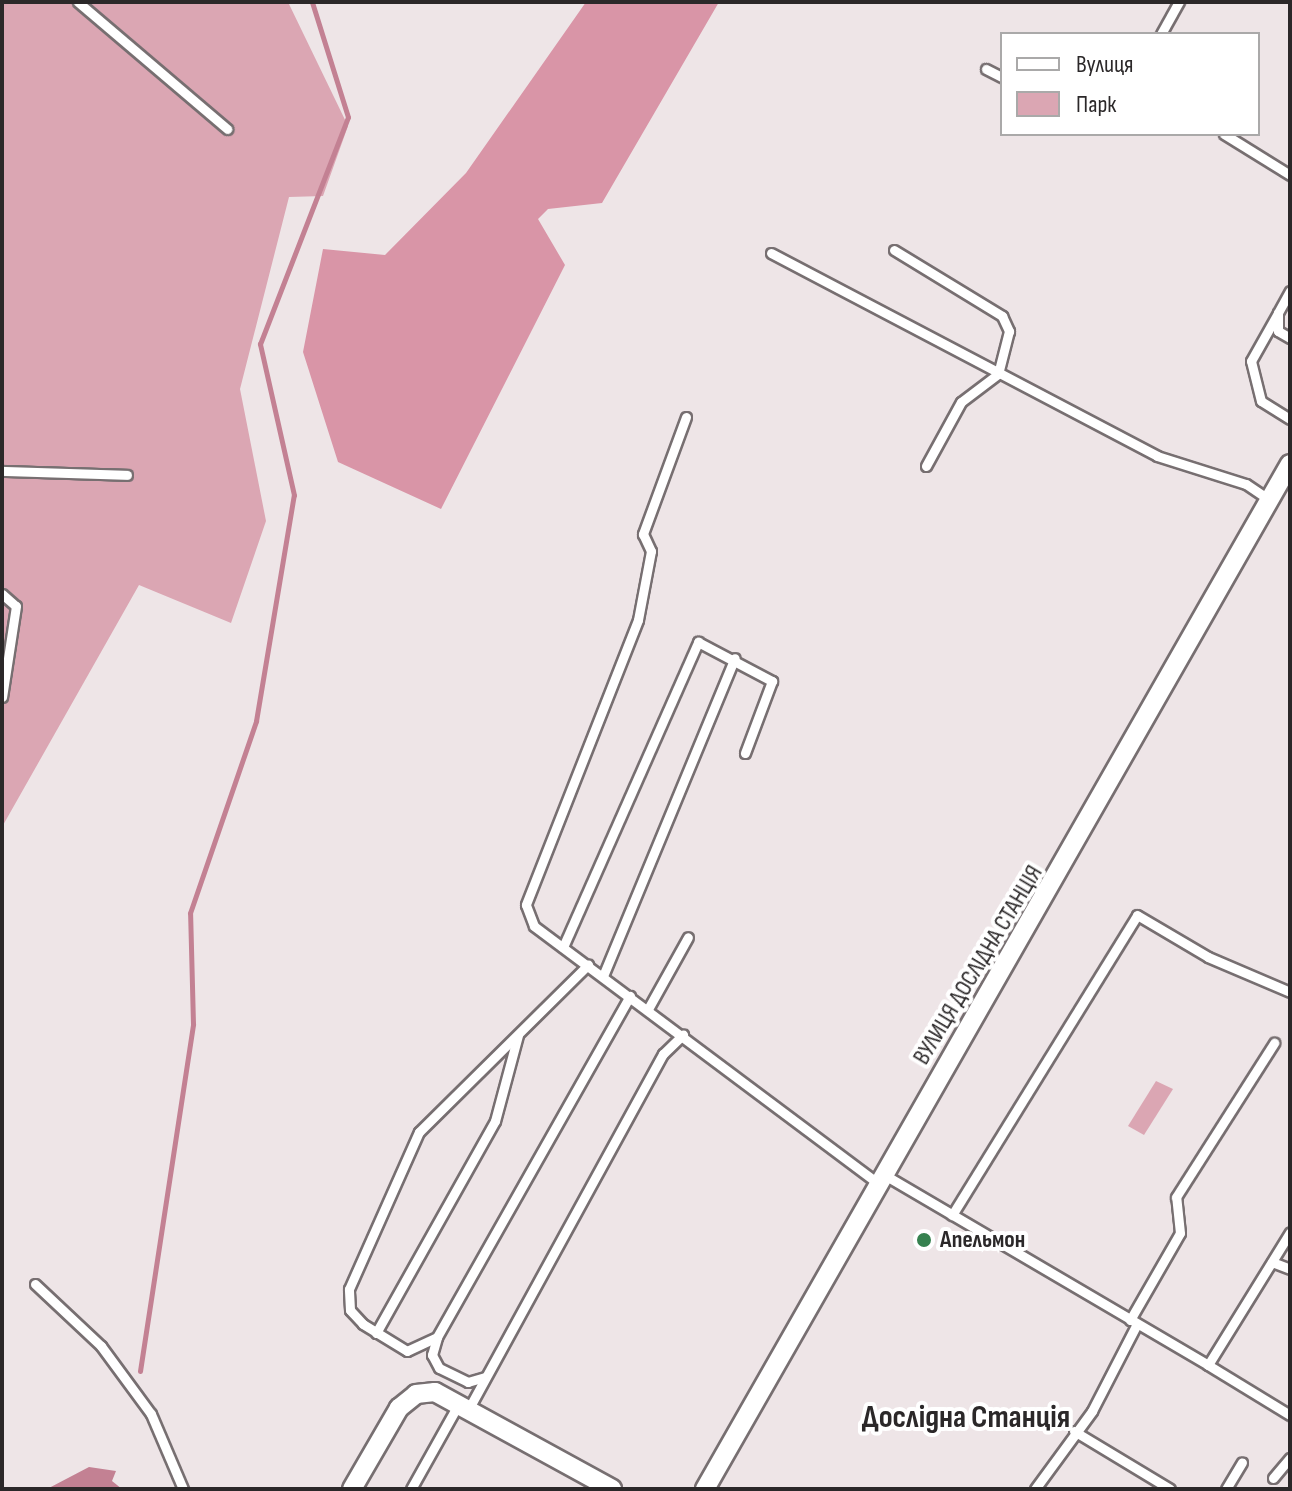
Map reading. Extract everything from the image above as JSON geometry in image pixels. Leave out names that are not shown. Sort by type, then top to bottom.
[{"type":"street","name":"ВУЛИЦЯ ДОСЛІДНА СТАНЦІЯ","points":[[705,1489],[1290,464]]},
{"type":"street","points":[[352,1489],[399,1408],[416,1394],[435,1392],[612,1489]]},
{"type":"lane","points":[[78,2],[227,129]]},
{"type":"lane","points":[[1162,32],[1179,2]]},
{"type":"lane","points":[[986,69],[1000,76]]},
{"type":"lane","points":[[1227,136],[1290,175]]},
{"type":"lane","points":[[894,250],[1002,316],[1009,331],[998,374],[961,402],[926,466]]},
{"type":"lane","points":[[771,253],[1157,456],[1246,484],[1270,500]]},
{"type":"lane","points":[[1290,291],[1251,361],[1261,401],[1290,419]]},
{"type":"lane","points":[[1278,313],[1278,331],[1290,338]]},
{"type":"lane","points":[[686,417],[643,534],[651,551],[638,620],[526,905],[534,926],[880,1178],[952,1215],[1290,1415]]},
{"type":"lane","points":[[2,471],[127,475]]},
{"type":"lane","points":[[2,594],[16,606],[2,697]]},
{"type":"lane","points":[[563,947],[691,646],[698,642],[735,658],[772,681],[745,753]]},
{"type":"lane","points":[[603,976],[735,658]]},
{"type":"lane","points":[[952,1215],[1137,915],[1208,957],[1290,992]]},
{"type":"lane","points":[[648,1009],[688,937]]},
{"type":"lane","points":[[437,1337],[407,1351],[376,1333],[350,1310],[349,1289],[419,1132],[588,965]]},
{"type":"lane","points":[[485,1377],[468,1382],[439,1368],[432,1355],[437,1337],[630,996]]},
{"type":"lane","points":[[376,1333],[495,1121],[518,1035]]},
{"type":"lane","points":[[411,1489],[485,1377],[663,1054],[683,1035]]},
{"type":"lane","points":[[1035,1489],[1074,1431],[1180,1233],[1176,1197],[1274,1043]]},
{"type":"lane","points":[[1208,1365],[1290,1232]]},
{"type":"lane","points":[[1272,1262],[1290,1269]]},
{"type":"lane","points":[[35,1284],[92,1336],[151,1414],[183,1489]]},
{"type":"lane","points":[[1074,1431],[1170,1489]]},
{"type":"lane","points":[[1273,1478],[1290,1458]]},
{"type":"lane","points":[[1226,1489],[1242,1462]]},
{"type":"green space","points":[[2,2],[288,2],[348,126],[323,196],[289,197],[240,389],[266,521],[231,623],[139,585],[2,827]]},
{"type":"green space","points":[[1156,1081],[1173,1089],[1144,1135],[1128,1126]]},
{"type":"shaded area","points":[[586,2],[719,2],[602,203],[548,209],[538,219],[565,265],[441,509],[338,462],[303,352],[323,249],[385,255],[466,173]]},
{"type":"shaded area","points":[[89,1467],[116,1471],[112,1481],[122,1489],[47,1489]]},
{"type":"waterway","points":[[140,1371],[193,1024],[190,913],[256,721],[294,495],[260,344],[348,117],[312,2]]},
{"type":"place","name":"Апельмон","points":[[924,1240]]},
{"type":"district","name":"Дослідна Станція","points":[[966,1418]]}]
